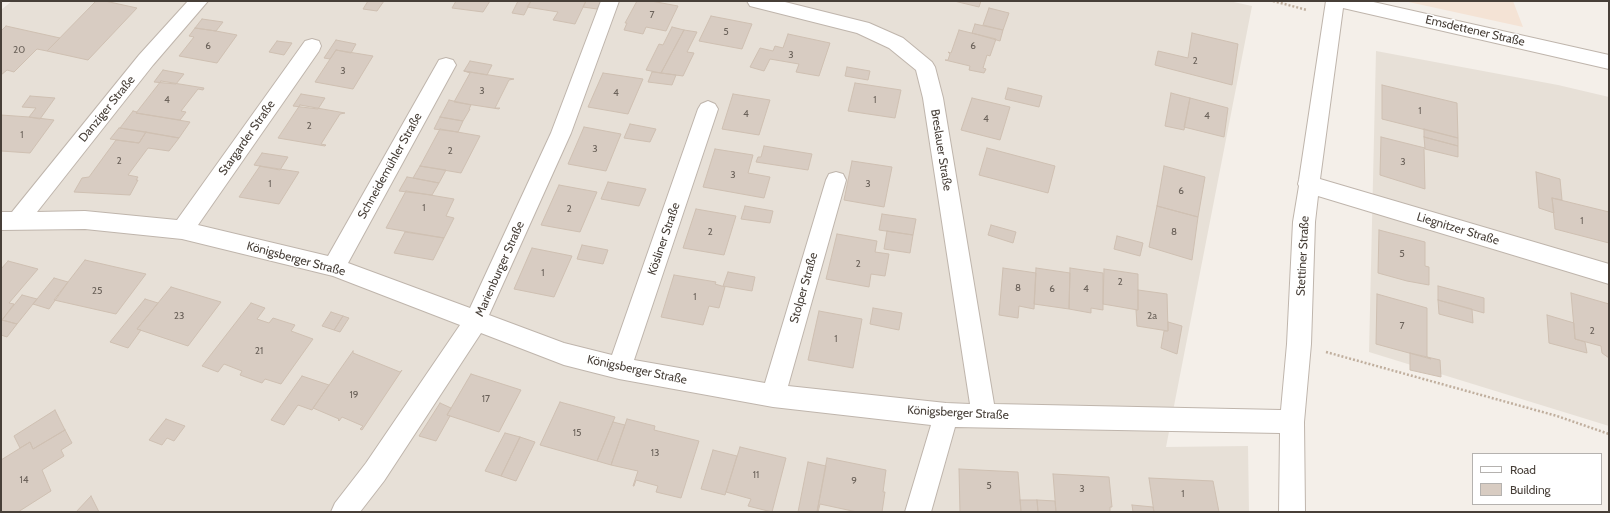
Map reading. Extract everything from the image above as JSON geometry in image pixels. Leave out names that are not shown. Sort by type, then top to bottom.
[{"type":"street","name":"Danziger Straße","points":[[10,220],[146,60],[199,1]]},
{"type":"street","name":"Marienburger Straße","points":[[344,512],[375,472],[476,322],[561,133],[610,1]]},
{"type":"street","name":"Breslauer Straße","points":[[756,1],[862,28],[896,43],[924,67],[932,98],[984,415]]},
{"type":"street","name":"Emsdettener Straße","points":[[1336,6],[1609,62]]},
{"type":"street","name":"Stettiner Straße","points":[[1292,512],[1292,422],[1299,344],[1304,222],[1308,184],[1336,6]]},
{"type":"street","name":"Stargarder Straße","points":[[182,230],[312,46]]},
{"type":"street","name":"Schneidemühler Straße","points":[[334,267],[446,65]]},
{"type":"street","name":"Kösliner Straße","points":[[619,368],[708,109]]},
{"type":"street","name":"Stolper Straße","points":[[773,396],[836,180]]},
{"type":"street","name":"Liegnitzer Straße","points":[[1308,184],[1609,274]]},
{"type":"street","name":"Königsberger Straße","points":[[10,220],[85,220],[182,230],[334,267],[476,322],[564,354],[619,368],[773,396],[946,415],[1292,422]]},
{"type":"street","points":[[918,512],[946,415]]},
{"type":"path","points":[[1273,1],[1336,6]]},
{"type":"path","points":[[1299,344],[1558,416],[1609,434]]},
{"type":"shaded area","points":[[12,1],[1229,1],[1252,6],[1166,447],[1248,446],[1249,512],[1,512],[1,10]]},
{"type":"shaded area","points":[[1404,1],[1513,1],[1523,27]]},
{"type":"shaded area","points":[[1376,51],[1558,85],[1609,97],[1609,426],[1369,352]]},
{"type":"building","points":[[96,1],[105,1],[137,8],[88,60],[47,51]]},
{"type":"building","points":[[368,1],[384,1],[377,11],[363,9]]},
{"type":"building","points":[[456,1],[490,1],[483,12],[452,8]]},
{"type":"building","points":[[518,1],[531,1],[524,15],[512,13]]},
{"type":"building","points":[[531,1],[586,1],[575,24],[553,20],[558,12],[527,7]]},
{"type":"building","points":[[586,1],[601,1],[597,9],[583,7]]},
{"type":"building","points":[[637,1],[651,1],[678,6],[666,31],[646,27],[643,34],[624,30],[627,23],[625,23]]},
{"type":"building","points":[[954,1],[981,1],[979,7]]},
{"type":"building","points":[[989,8],[1009,13],[1003,30],[983,25]]},
{"type":"building","points":[[711,16],[752,24],[742,49],[699,41]]},
{"type":"building","points":[[202,19],[223,22],[216,31],[195,28]]},
{"type":"building","points":[[975,24],[1003,30],[1000,41],[972,33]]},
{"type":"building","points":[[6,26],[60,38],[47,51],[37,49],[14,72],[7,70],[1,75],[1,31]]},
{"type":"building","points":[[672,27],[684,30],[661,73],[646,70],[659,44],[663,45]]},
{"type":"building","points":[[195,28],[237,35],[217,63],[179,56],[194,37],[189,36]]},
{"type":"building","points":[[684,30],[697,32],[687,52],[694,53],[683,76],[661,73]]},
{"type":"building","points":[[959,30],[996,39],[990,56],[987,55],[983,68],[986,69],[984,73],[969,70],[970,66],[945,60],[948,60],[950,54],[948,52],[951,53]]},
{"type":"building","points":[[1192,33],[1238,44],[1232,85],[1155,65],[1158,51],[1188,58]]},
{"type":"building","points":[[788,34],[830,43],[819,76],[796,72],[799,64],[770,59],[764,71],[750,67],[760,48],[773,51],[775,46],[783,48]]},
{"type":"building","points":[[336,40],[356,44],[351,53],[336,50],[330,59],[324,58]]},
{"type":"building","points":[[277,41],[292,43],[284,55],[269,52]]},
{"type":"building","points":[[336,50],[373,56],[353,89],[315,82]]},
{"type":"building","points":[[470,61],[492,65],[487,75],[464,71]]},
{"type":"building","points":[[847,67],[870,71],[868,80],[845,76]]},
{"type":"building","points":[[163,70],[184,74],[176,84],[154,82]]},
{"type":"building","points":[[464,71],[514,79],[509,80],[495,108],[500,108],[499,109],[454,102],[470,73]]},
{"type":"building","points":[[652,72],[676,75],[672,85],[648,82]]},
{"type":"building","points":[[603,73],[643,79],[628,114],[588,107]]},
{"type":"building","points":[[161,81],[204,88],[203,90],[198,89],[181,111],[186,112],[180,120],[136,113]]},
{"type":"building","points":[[855,83],[901,90],[895,118],[848,111]]},
{"type":"building","points":[[1382,85],[1457,103],[1458,138],[1382,119]]},
{"type":"building","points":[[1008,88],[1042,96],[1039,107],[1005,99]]},
{"type":"building","points":[[1171,93],[1190,98],[1184,130],[1165,126]]},
{"type":"building","points":[[301,94],[325,98],[318,109],[293,106]]},
{"type":"building","points":[[733,94],[770,100],[759,135],[722,129]]},
{"type":"building","points":[[30,96],[55,98],[40,119],[29,117],[36,108],[22,107]]},
{"type":"building","points":[[972,98],[1010,107],[1000,140],[961,130]]},
{"type":"building","points":[[1190,98],[1228,108],[1224,137],[1184,127]]},
{"type":"building","points":[[449,100],[471,105],[463,121],[440,117]]},
{"type":"building","points":[[300,105],[345,113],[340,114],[321,144],[326,145],[325,146],[278,138]]},
{"type":"building","points":[[133,111],[137,112],[136,113],[190,122],[179,138],[120,128]]},
{"type":"building","points":[[1,115],[54,120],[30,153],[1,151]]},
{"type":"building","points":[[440,117],[463,121],[458,132],[434,129]]},
{"type":"building","points":[[630,124],[656,129],[650,142],[624,138]]},
{"type":"building","points":[[584,127],[621,134],[606,171],[568,164]]},
{"type":"building","points":[[119,128],[146,132],[139,143],[110,139]]},
{"type":"building","points":[[440,129],[480,136],[461,173],[420,166]]},
{"type":"building","points":[[1424,129],[1458,138],[1458,146],[1424,137]]},
{"type":"building","points":[[146,132],[179,138],[169,151],[148,148],[128,175],[138,177],[136,180],[138,180],[130,195],[74,192],[82,178],[89,177],[116,140],[139,143]]},
{"type":"building","points":[[1381,137],[1425,148],[1425,189],[1380,175]]},
{"type":"building","points":[[1424,137],[1458,146],[1458,157],[1425,149]]},
{"type":"building","points":[[764,146],[812,154],[808,170],[756,162],[758,157],[761,157]]},
{"type":"building","points":[[987,148],[1055,166],[1048,193],[979,175]]},
{"type":"building","points":[[715,149],[753,155],[748,173],[770,177],[764,198],[703,187]]},
{"type":"building","points":[[262,153],[288,157],[280,170],[254,165]]},
{"type":"building","points":[[852,161],[892,167],[884,207],[844,200]]},
{"type":"building","points":[[260,166],[299,172],[279,204],[239,197]]},
{"type":"building","points":[[420,166],[446,170],[439,183],[413,178]]},
{"type":"building","points":[[1164,166],[1205,177],[1198,217],[1157,206]]},
{"type":"building","points":[[1536,172],[1560,179],[1562,200],[1552,198],[1554,213],[1539,208]]},
{"type":"building","points":[[407,177],[439,183],[432,195],[399,191]]},
{"type":"building","points":[[608,182],[646,189],[639,206],[601,199]]},
{"type":"building","points":[[559,185],[597,192],[580,232],[541,225]]},
{"type":"building","points":[[406,191],[454,199],[446,216],[454,218],[444,238],[386,228]]},
{"type":"building","points":[[1552,198],[1609,212],[1609,243],[1555,229]]},
{"type":"building","points":[[745,206],[773,211],[770,223],[741,219]]},
{"type":"building","points":[[1157,206],[1198,217],[1192,260],[1149,247]]},
{"type":"building","points":[[696,209],[736,216],[724,255],[683,248]]},
{"type":"building","points":[[882,214],[916,219],[913,235],[879,230]]},
{"type":"building","points":[[991,225],[1016,232],[1013,243],[988,235]]},
{"type":"building","points":[[1379,230],[1425,242],[1425,266],[1429,267],[1429,285],[1378,273]]},
{"type":"building","points":[[887,231],[913,235],[910,253],[884,249]]},
{"type":"building","points":[[405,232],[444,238],[433,260],[394,253]]},
{"type":"building","points":[[837,234],[877,241],[875,252],[889,254],[885,276],[871,274],[869,287],[826,279]]},
{"type":"building","points":[[1117,236],[1143,243],[1140,256],[1114,249]]},
{"type":"building","points":[[582,245],[608,250],[603,264],[577,259]]},
{"type":"building","points":[[532,248],[572,256],[554,297],[514,289]]},
{"type":"building","points":[[85,260],[146,274],[116,314],[54,300]]},
{"type":"building","points":[[8,261],[38,269],[9,303],[14,304],[2,320],[17,324],[7,337],[1,335],[1,269]]},
{"type":"building","points":[[1003,268],[1036,273],[1034,309],[1019,306],[1018,318],[999,315]]},
{"type":"building","points":[[1036,268],[1070,273],[1069,309],[1034,304]]},
{"type":"building","points":[[1070,268],[1103,273],[1103,310],[1091,308],[1091,313],[1069,309]]},
{"type":"building","points":[[1104,269],[1138,274],[1138,310],[1103,304]]},
{"type":"building","points":[[728,272],[755,277],[752,291],[723,286]]},
{"type":"building","points":[[674,275],[716,282],[715,284],[725,287],[719,308],[709,306],[703,325],[661,317]]},
{"type":"building","points":[[54,278],[68,282],[49,309],[33,304]]},
{"type":"building","points":[[1438,286],[1484,298],[1484,313],[1438,300]]},
{"type":"building","points":[[171,287],[221,302],[188,346],[137,329]]},
{"type":"building","points":[[1138,290],[1167,294],[1168,331],[1137,326],[1136,310],[1138,310]]},
{"type":"building","points":[[1571,293],[1609,304],[1609,358],[1602,353],[1601,346],[1575,339]]},
{"type":"building","points":[[1377,294],[1427,308],[1427,357],[1431,359],[1376,344]]},
{"type":"building","points":[[22,295],[37,299],[17,324],[2,320]]},
{"type":"building","points":[[145,299],[158,303],[137,329],[141,330],[128,348],[110,342]]},
{"type":"building","points":[[1438,300],[1472,309],[1473,323],[1439,314]]},
{"type":"building","points":[[251,303],[265,308],[257,319],[269,323],[273,318],[295,325],[291,331],[313,339],[281,384],[265,379],[262,383],[240,375],[242,371],[224,364],[218,372],[202,366]]},
{"type":"building","points":[[873,308],[902,313],[899,330],[870,324]]},
{"type":"building","points":[[819,311],[862,319],[853,368],[808,360]]},
{"type":"building","points":[[331,312],[343,316],[334,330],[322,326]]},
{"type":"building","points":[[1547,315],[1574,323],[1575,339],[1585,342],[1587,353],[1549,343]]},
{"type":"building","points":[[343,316],[349,318],[340,332],[334,330]]},
{"type":"building","points":[[1168,322],[1182,326],[1177,354],[1161,348],[1164,331],[1168,331]]},
{"type":"building","points":[[353,351],[353,353],[400,372],[402,370],[362,430],[360,429],[363,426],[342,417],[339,421],[339,419],[313,408]]},
{"type":"building","points":[[1410,353],[1440,360],[1441,377],[1410,370]]},
{"type":"building","points":[[471,374],[521,390],[499,432],[447,415]]},
{"type":"building","points":[[302,376],[329,385],[312,410],[298,405],[284,425],[271,420]]},
{"type":"building","points":[[560,402],[615,417],[597,461],[540,445]]},
{"type":"building","points":[[440,403],[451,408],[447,415],[450,416],[436,441],[419,436]]},
{"type":"building","points":[[55,410],[65,430],[33,449],[30,442],[20,448],[14,436]]},
{"type":"building","points":[[166,419],[185,426],[174,441],[167,438],[162,445],[149,440]]},
{"type":"building","points":[[627,419],[655,426],[654,430],[699,441],[681,498],[656,492],[658,486],[636,480],[633,486],[638,471],[611,465]]},
{"type":"building","points":[[613,422],[625,425],[611,465],[597,461]]},
{"type":"building","points":[[65,430],[72,443],[61,450],[64,456],[42,470],[51,491],[18,512],[1,512],[1,460],[30,442],[33,449]]},
{"type":"building","points":[[505,433],[520,437],[501,476],[485,471]]},
{"type":"building","points":[[520,437],[535,442],[516,481],[501,476]]},
{"type":"building","points":[[740,447],[786,458],[772,512],[748,506],[751,499],[726,492]]},
{"type":"building","points":[[713,450],[737,456],[725,495],[701,489]]},
{"type":"building","points":[[827,458],[886,470],[882,512],[857,512],[820,504],[817,512]]},
{"type":"building","points":[[808,462],[826,466],[817,512],[798,512]]},
{"type":"building","points":[[959,469],[1018,472],[1021,512],[960,512]]},
{"type":"building","points":[[1053,474],[1109,477],[1112,507],[1110,507],[1110,512],[1056,512]]},
{"type":"building","points":[[1149,478],[1213,481],[1219,512],[1154,512]]},
{"type":"building","points":[[91,496],[99,512],[76,512]]},
{"type":"building","points":[[1020,500],[1037,500],[1038,512],[1021,512]]},
{"type":"building","points":[[1037,500],[1055,501],[1056,512],[1038,512]]},
{"type":"building","points":[[1132,505],[1153,507],[1154,512],[1133,512]]}]
